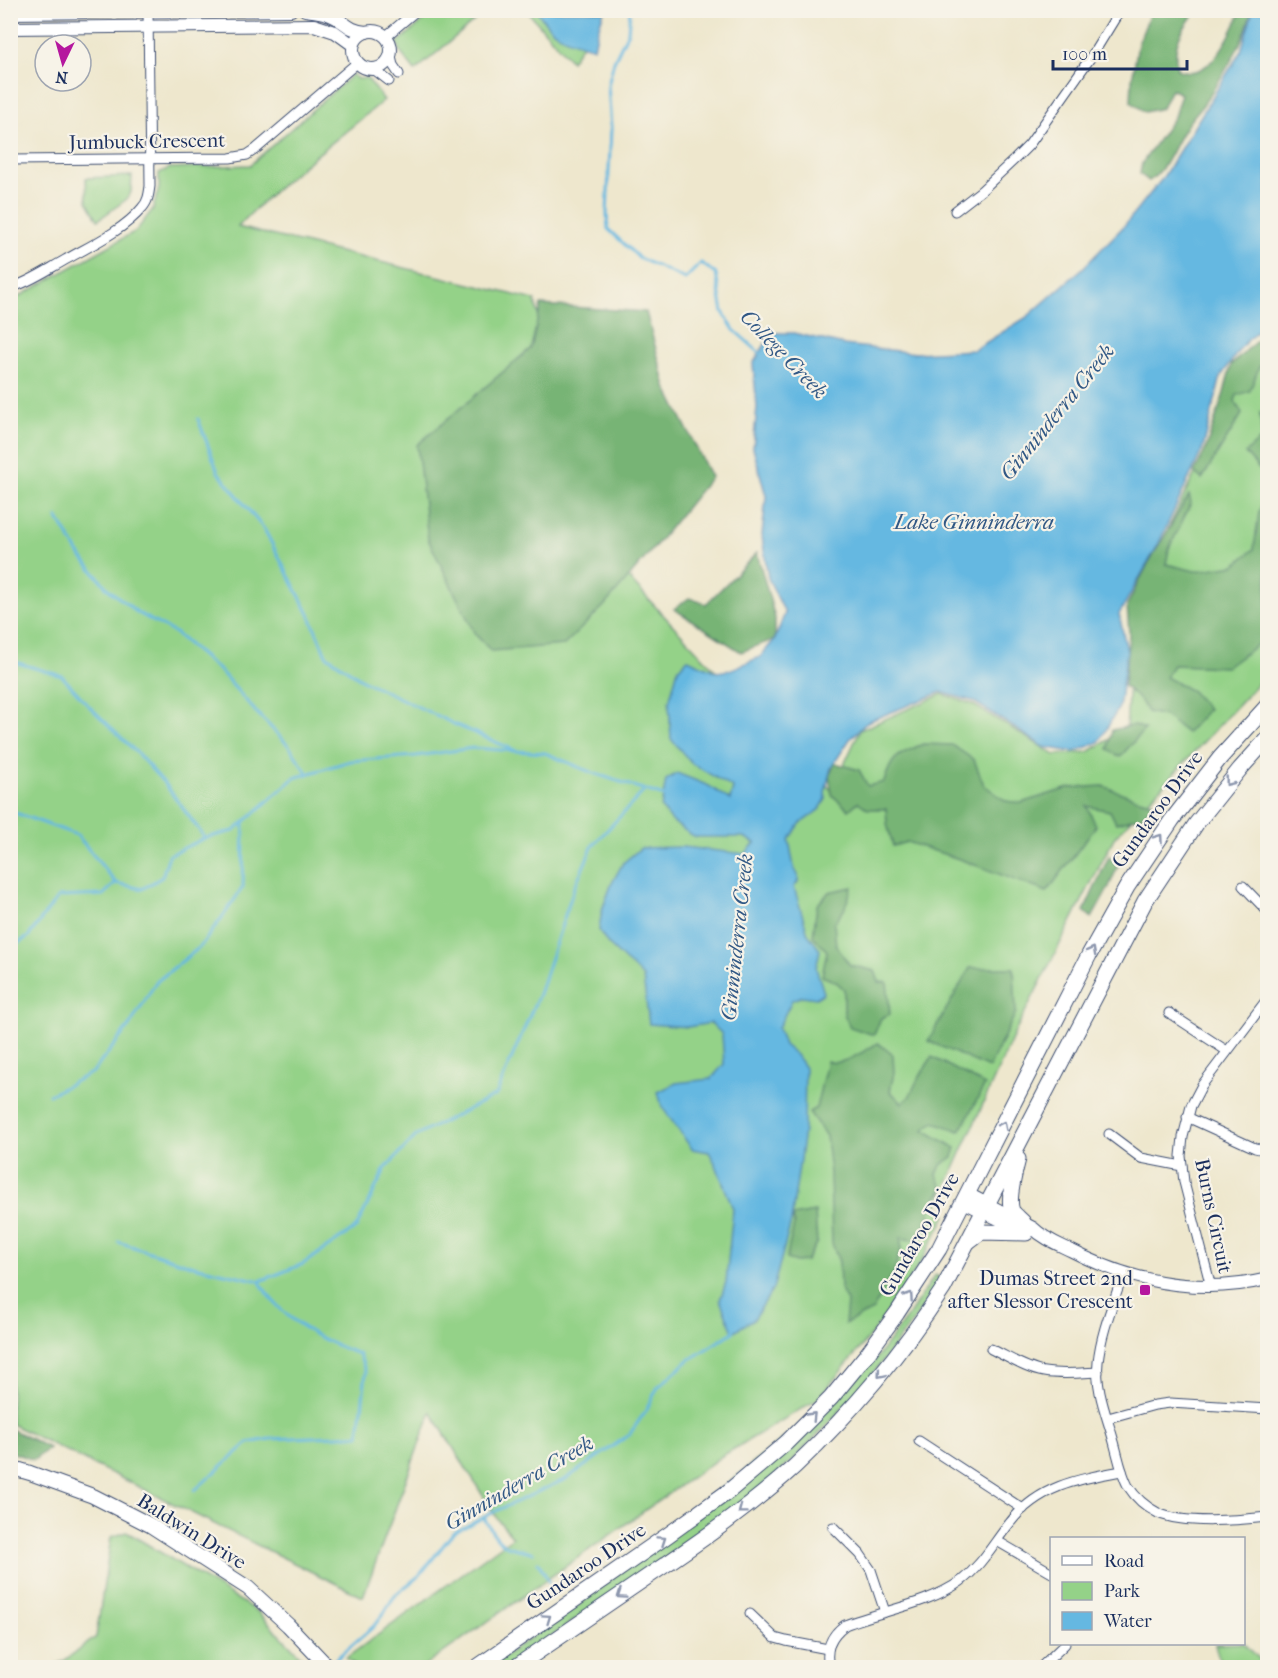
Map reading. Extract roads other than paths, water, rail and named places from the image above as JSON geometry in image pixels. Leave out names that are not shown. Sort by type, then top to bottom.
[{"type":"main road","name":"Gundaroo Drive","points":[[476,1668],[705,1510],[786,1443],[831,1398],[893,1320],[925,1272],[966,1198],[1089,955],[1127,886],[1172,819],[1199,784],[1268,705]]},
{"type":"main road","name":"Gundaroo Drive","points":[[514,1668],[706,1537],[753,1502],[794,1467],[841,1421],[882,1374],[943,1289],[1145,901],[1196,824],[1268,738]]},
{"type":"main road","points":[[1025,1133],[1014,1174],[1011,1200],[1012,1211],[1025,1227]]},
{"type":"main road","points":[[966,1244],[981,1232],[1025,1227]]},
{"type":"main road","name":"Baldwin Drive","points":[[10,1467],[93,1496],[150,1525],[248,1588],[328,1668]]},
{"type":"street","points":[[10,13],[291,10]]},
{"type":"street","points":[[305,10],[330,15],[356,31],[377,32],[386,38],[393,65],[399,74]]},
{"type":"street","points":[[386,38],[417,10]]},
{"type":"street","points":[[955,211],[982,190],[1029,145],[1093,54],[1120,10]]},
{"type":"street","points":[[10,288],[34,278],[94,244],[139,212],[146,203],[150,192],[148,11]]},
{"type":"street","points":[[10,28],[314,25],[335,32],[353,45]]},
{"type":"street","points":[[366,32],[356,39],[353,45],[354,55],[358,62],[364,67],[381,66],[390,53]]},
{"type":"street","name":"Jumbuck Crescent","points":[[10,160],[230,158],[247,155],[358,62]]},
{"type":"street","points":[[372,68],[389,81]]},
{"type":"street","points":[[1243,886],[1268,912]]},
{"type":"street","name":"Burns Circuit","points":[[1211,1287],[1186,1190],[1182,1166],[1183,1137],[1187,1118],[1202,1086],[1268,998]]},
{"type":"street","points":[[1169,1013],[1227,1052]]},
{"type":"street","name":"Burns Circuit","points":[[1187,1118],[1255,1148],[1268,1151]]},
{"type":"street","points":[[1109,1134],[1141,1158],[1182,1166]]},
{"type":"street","points":[[966,1198],[1025,1227],[1033,1227],[1042,1236],[1123,1274],[1167,1284],[1211,1287],[1268,1279]]},
{"type":"street","points":[[1123,1274],[1100,1346],[1098,1372],[1100,1388],[1128,1486],[1138,1499],[1151,1509],[1167,1516],[1204,1520],[1268,1516]]},
{"type":"street","points":[[991,1349],[1042,1372],[1098,1372]]},
{"type":"street","points":[[1108,1418],[1170,1403],[1268,1409]]},
{"type":"street","points":[[919,1441],[1023,1509]]},
{"type":"street","points":[[829,1668],[828,1649],[831,1639],[845,1625],[933,1597],[952,1587],[977,1567],[1009,1524],[1039,1496],[1067,1483],[1122,1471]]},
{"type":"street","points":[[833,1527],[860,1554],[871,1570],[885,1612]]},
{"type":"street","points":[[997,1541],[1050,1572]]},
{"type":"street","points":[[750,1614],[775,1638],[828,1649]]},
{"type":"street","points":[[1040,1668],[1064,1645]]},
{"type":"water","points":[[537,11],[604,11],[594,48],[561,36],[549,27]]},
{"type":"water","name":"Lake Ginninderra","points":[[1253,11],[1268,11],[1267,321],[1242,346],[1221,376],[1203,448],[1158,545],[1119,614],[1127,651],[1119,707],[1099,742],[1074,752],[1044,747],[973,701],[941,692],[867,722],[850,739],[831,768],[825,792],[826,799],[820,809],[800,824],[789,840],[794,868],[798,875],[798,882],[794,887],[808,934],[820,950],[816,968],[824,993],[816,998],[803,996],[792,1000],[778,1028],[784,1045],[796,1055],[805,1068],[804,1131],[791,1222],[773,1289],[754,1319],[733,1332],[720,1300],[726,1282],[733,1209],[709,1152],[692,1149],[662,1107],[658,1092],[676,1083],[711,1079],[724,1064],[722,1034],[711,1023],[688,1027],[649,1024],[643,977],[608,944],[599,930],[602,910],[612,883],[623,863],[641,848],[683,847],[745,854],[755,843],[744,837],[694,837],[673,822],[661,808],[666,780],[677,773],[709,786],[730,800],[733,788],[691,763],[671,739],[669,702],[678,669],[688,659],[717,672],[730,670],[760,657],[775,639],[785,613],[768,578],[762,536],[766,496],[753,448],[757,407],[753,364],[772,333],[794,333],[844,345],[916,353],[974,350],[1027,317],[1083,268],[1124,226],[1162,179],[1241,51]]},
{"type":"waterway","name":"College Creek","points":[[630,10],[628,32],[614,61],[608,85],[611,128],[608,229],[639,258],[685,279],[701,263],[716,274],[723,312],[734,330],[762,355]]},
{"type":"waterway","points":[[198,419],[218,472],[264,529],[309,614],[326,655],[364,681],[514,750]]},
{"type":"waterway","points":[[57,517],[79,554],[108,589],[138,613],[175,633],[221,672],[289,746],[308,774]]},
{"type":"waterway","points":[[10,663],[18,663],[62,676],[165,784],[205,838]]},
{"type":"waterway","points":[[10,948],[28,937],[58,897],[103,895],[116,883],[142,889],[162,877],[169,855],[205,838],[234,831],[294,778],[350,761],[416,756],[473,748],[545,753],[593,773],[667,797]]},
{"type":"waterway","points":[[118,1242],[194,1266],[260,1281],[303,1264],[356,1228],[385,1169],[416,1136],[496,1095],[539,994],[574,888],[593,845],[645,790]]},
{"type":"waterway","points":[[10,811],[77,835],[116,883]]},
{"type":"waterway","points":[[49,1095],[93,1072],[130,1025],[156,982],[200,947],[224,915],[243,887],[244,822]]},
{"type":"waterway","points":[[195,1490],[248,1443],[270,1439],[359,1435],[366,1372],[359,1354],[344,1349],[302,1327],[278,1307],[260,1282]]},
{"type":"waterway","name":"Ginninderra Creek","points":[[330,1664],[373,1627],[395,1595],[419,1576],[453,1533],[566,1479],[629,1435],[645,1412],[658,1387],[689,1360],[733,1332],[734,1328]]},
{"type":"waterway","points":[[484,1518],[496,1537],[504,1544],[533,1553]]},
{"type":"waterway","points":[[538,1562],[549,1582]]},
{"type":"place","name":"Dumas Street 2nd after Slessor Crescent","points":[[1145,1290]]}]
